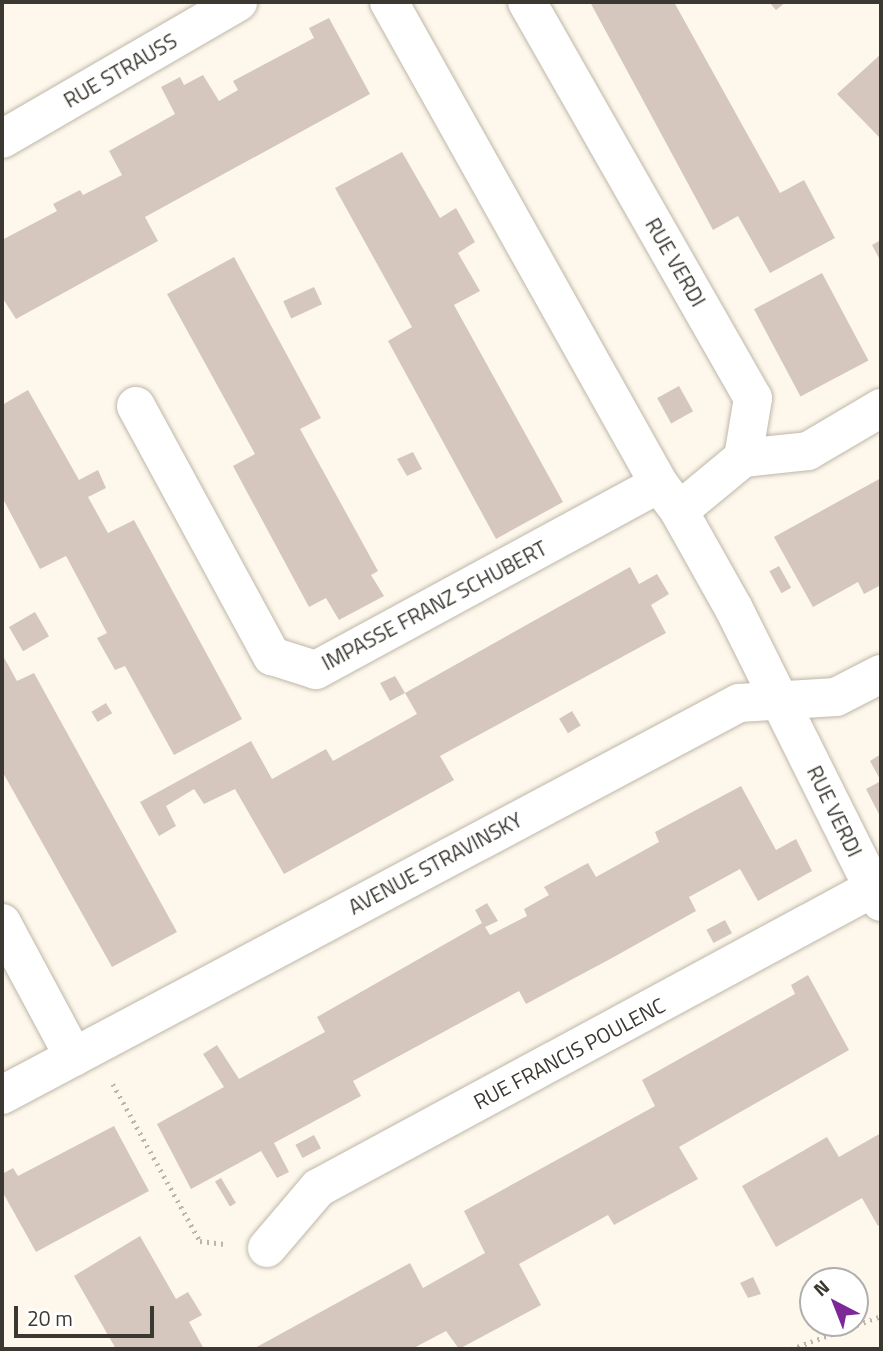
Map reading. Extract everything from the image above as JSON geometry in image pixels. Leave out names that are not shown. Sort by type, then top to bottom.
[{"type":"street","name":"RUE STRAUSS","points":[[2,139],[238,2]]},
{"type":"street","name":"RUE VERDI","points":[[389,2],[781,699],[877,895]]},
{"type":"street","name":"RUE VERDI","points":[[527,2],[753,398],[743,458]]},
{"type":"street","name":"IMPASSE FRANZ SCHUBERT","points":[[136,406],[272,656],[316,670],[669,497]]},
{"type":"street","points":[[669,497],[743,458],[808,451],[881,408]]},
{"type":"street","name":"AVENUE STRAVINSKY","points":[[2,1095],[739,703],[836,697],[881,674]]},
{"type":"street","name":"RUE FRANCIS POULENC","points":[[267,1248],[318,1188],[877,895]]},
{"type":"street","points":[[2,923],[84,1051]]},
{"type":"path","points":[[84,1051],[200,1241],[267,1248]]},
{"type":"path","points":[[791,1349],[881,1317]]},
{"type":"building","points":[[590,2],[674,2],[780,193],[804,180],[835,238],[770,273],[738,216],[713,230]]},
{"type":"building","points":[[769,2],[786,2],[776,10]]},
{"type":"building","points":[[329,18],[370,94],[145,217],[158,241],[16,319],[2,297],[2,240],[57,211],[53,204],[80,190],[83,195],[122,175],[109,151],[175,114],[161,87],[180,77],[184,85],[203,75],[219,101],[238,90],[233,81],[314,38],[309,28]]},
{"type":"building","points":[[881,54],[881,139],[837,94]]},
{"type":"building","points":[[402,152],[440,218],[456,208],[475,242],[458,253],[480,291],[454,305],[563,502],[496,539],[388,341],[412,327],[335,188]]},
{"type":"building","points":[[881,240],[881,262],[872,245]]},
{"type":"building","points":[[234,257],[321,418],[300,429],[378,571],[371,575],[384,596],[339,620],[326,598],[309,607],[233,466],[255,454],[167,294]]},
{"type":"building","points":[[822,273],[868,360],[800,397],[754,309]]},
{"type":"building","points":[[314,287],[322,304],[291,319],[283,301]]},
{"type":"building","points":[[679,386],[693,411],[671,423],[657,398]]},
{"type":"building","points":[[28,390],[79,480],[98,470],[106,488],[88,497],[108,533],[134,520],[242,719],[174,755],[125,666],[115,670],[97,638],[107,633],[66,556],[40,569],[2,497],[2,405]]},
{"type":"building","points":[[413,452],[422,469],[407,476],[397,459]]},
{"type":"building","points":[[881,478],[881,585],[864,594],[858,582],[813,607],[774,537]]},
{"type":"building","points":[[779,566],[791,588],[781,593],[769,571]]},
{"type":"building","points":[[630,567],[639,584],[657,574],[669,594],[651,605],[666,633],[440,756],[454,780],[284,874],[235,789],[204,804],[194,789],[166,806],[176,826],[159,836],[140,802],[251,741],[272,779],[326,749],[333,761],[417,714],[405,693]]},
{"type":"building","points":[[35,612],[49,636],[23,651],[9,627]]},
{"type":"building","points":[[2,654],[17,681],[34,673],[177,932],[112,967],[2,771]]},
{"type":"building","points":[[395,676],[405,693],[390,701],[380,683]]},
{"type":"building","points":[[106,703],[112,713],[98,722],[91,712]]},
{"type":"building","points":[[572,711],[581,726],[568,733],[559,719]]},
{"type":"building","points":[[881,754],[881,781],[870,761]]},
{"type":"building","points":[[881,781],[881,818],[866,789]]},
{"type":"building","points":[[741,786],[776,850],[796,839],[812,871],[758,901],[740,869],[689,897],[696,911],[612,958],[526,1004],[519,991],[353,1081],[361,1096],[274,1143],[289,1172],[277,1178],[261,1151],[191,1189],[157,1124],[224,1087],[203,1054],[217,1045],[239,1079],[325,1032],[317,1017],[482,923],[475,910],[487,903],[498,921],[485,927],[490,935],[527,916],[524,909],[549,895],[544,887],[588,863],[596,877],[659,842],[655,832]]},
{"type":"building","points":[[725,920],[732,933],[714,943],[706,930]]},
{"type":"building","points":[[808,975],[849,1050],[679,1147],[698,1179],[614,1225],[608,1215],[519,1264],[541,1305],[459,1349],[446,1331],[412,1349],[253,1349],[410,1263],[423,1288],[485,1253],[464,1211],[655,1106],[642,1080],[795,994],[791,985]]},
{"type":"building","points":[[114,1126],[149,1191],[36,1252],[2,1191],[2,1174],[13,1168],[18,1176]]},
{"type":"building","points":[[881,1133],[881,1224],[878,1226],[862,1198],[776,1247],[742,1186],[827,1137],[839,1157]]},
{"type":"building","points":[[314,1135],[321,1148],[303,1158],[295,1145]]},
{"type":"building","points":[[221,1178],[236,1203],[230,1206],[215,1182]]},
{"type":"building","points":[[140,1236],[176,1299],[188,1292],[202,1315],[189,1322],[204,1349],[116,1349],[74,1276]]},
{"type":"building","points":[[753,1277],[761,1294],[748,1298],[740,1283]]}]
